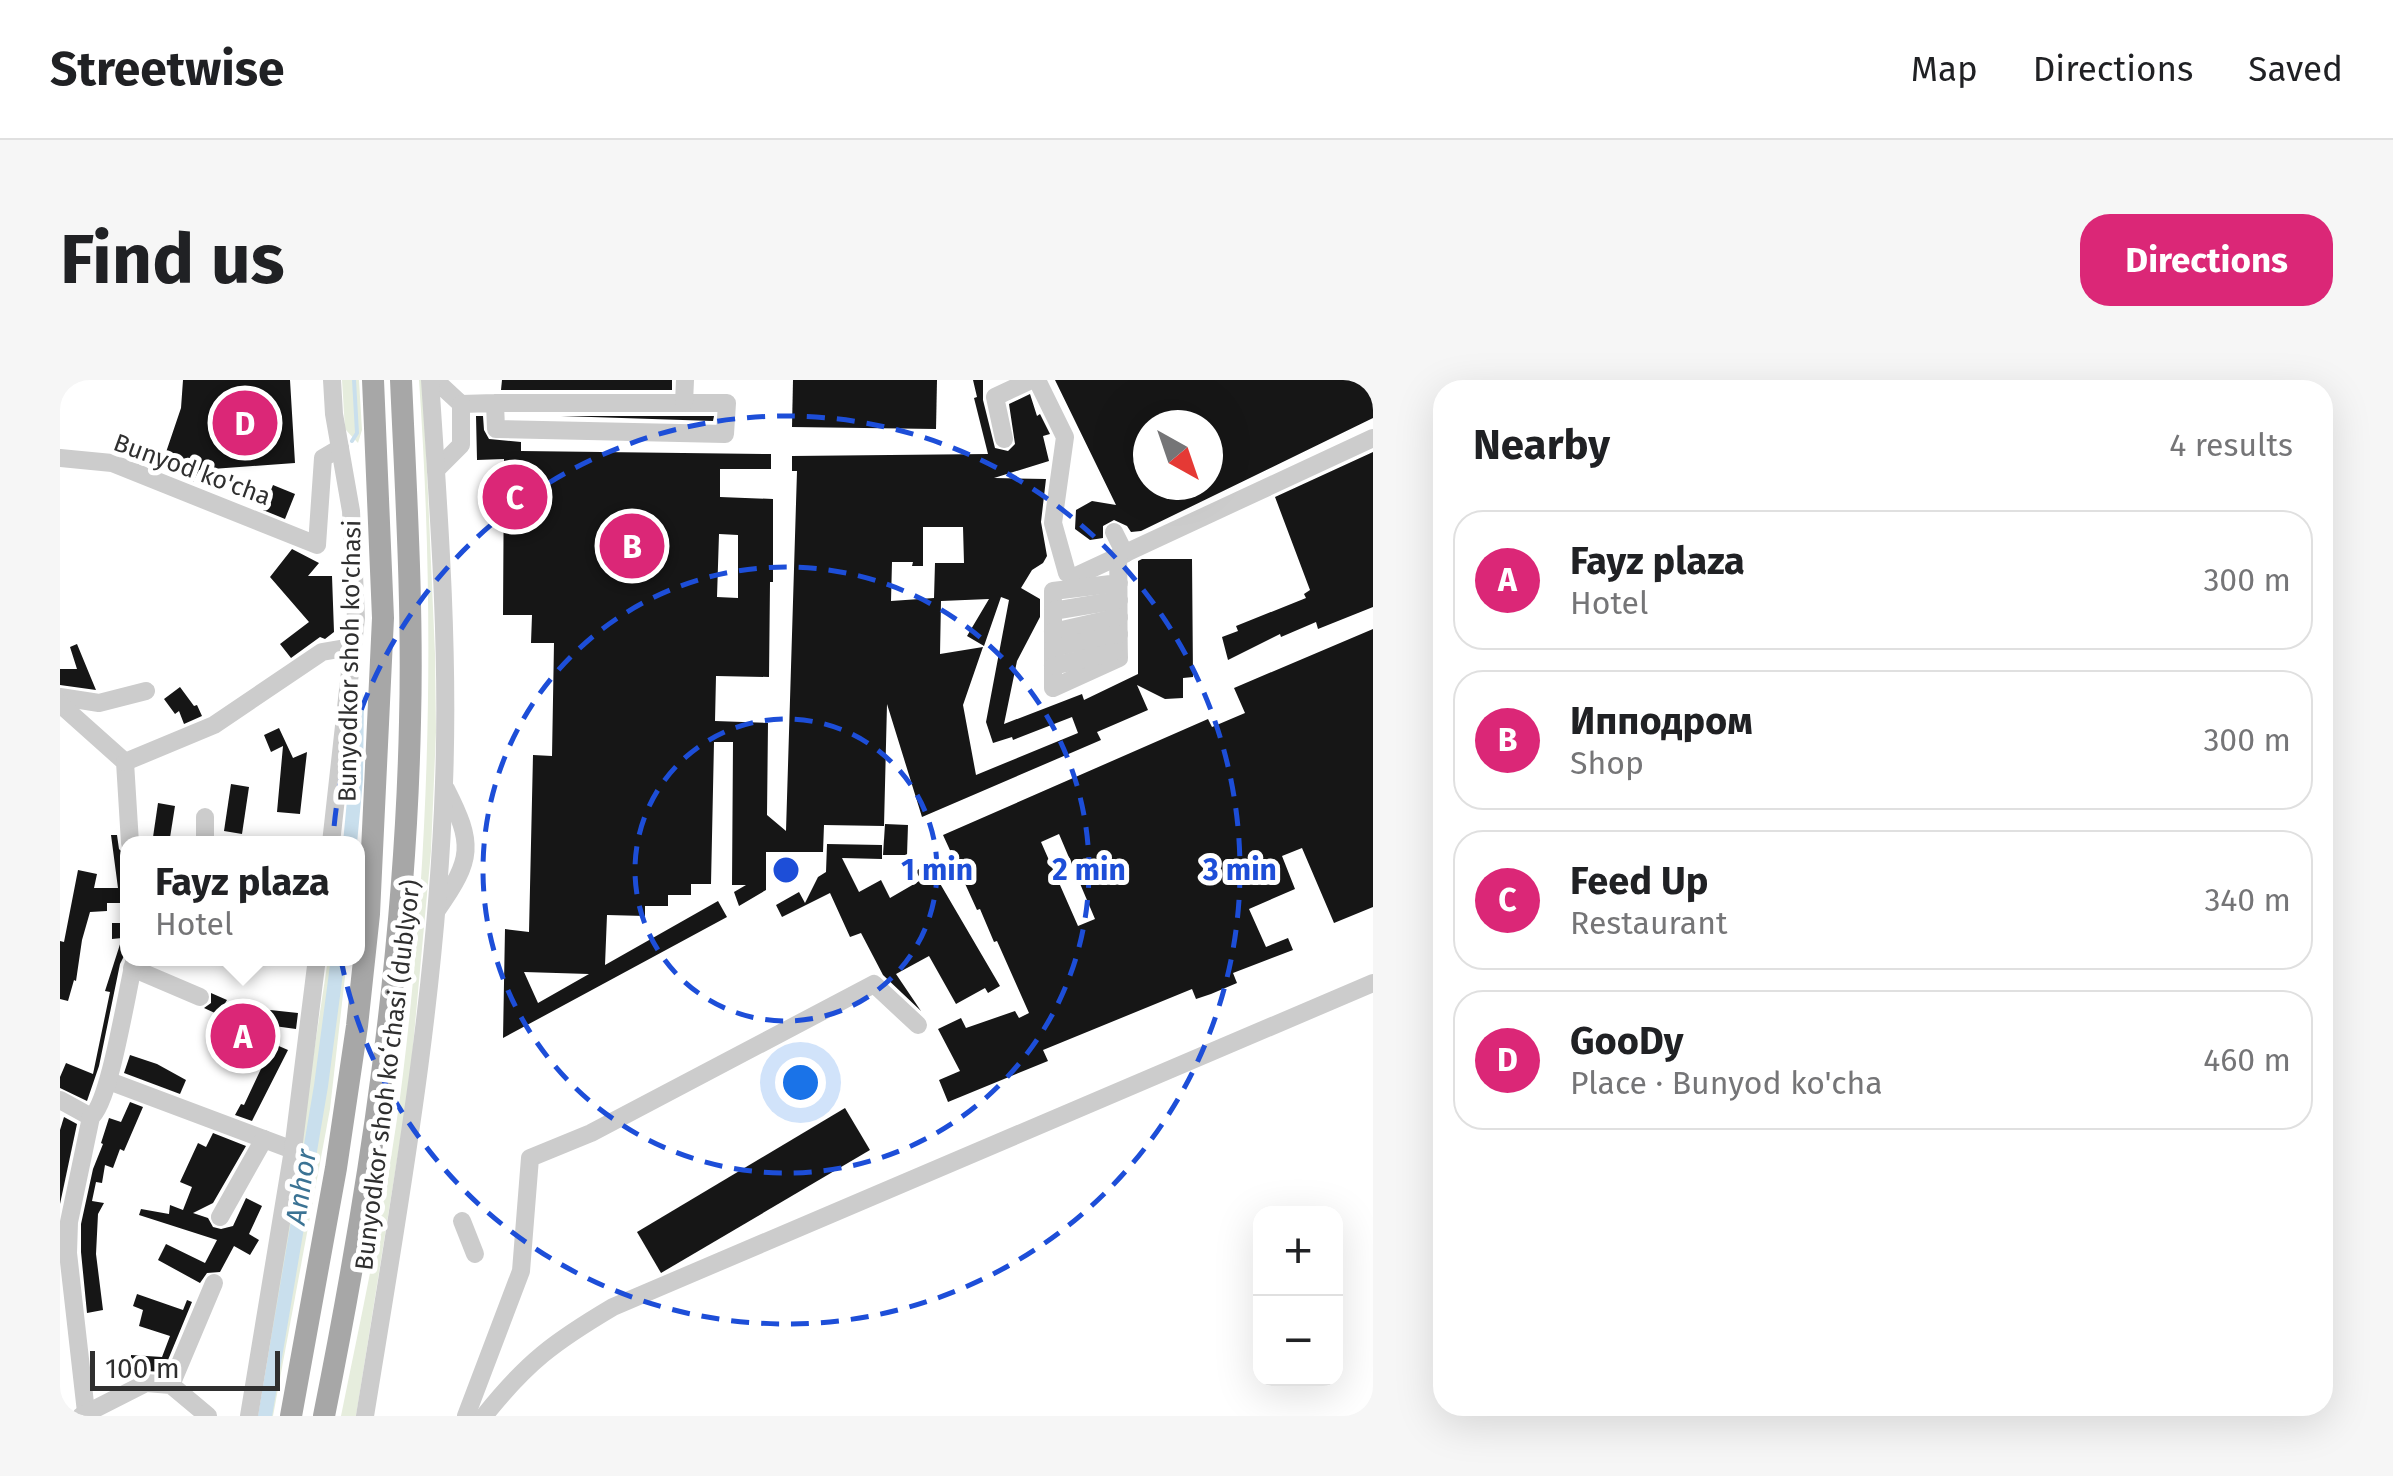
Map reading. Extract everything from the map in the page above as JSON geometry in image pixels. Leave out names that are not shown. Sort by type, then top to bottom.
[{"type":"main road","name":"Bunyodkor shoh ko'chasi","points":[[365,942],[380,736],[383,618],[373,380]]},
{"type":"main road","points":[[326,1413],[368,1173],[395,977],[408,774],[411,617],[402,380]]},
{"type":"main road","name":"Bunyodkor shoh ko'chasi","points":[[290,1416],[336,1168],[363,966]]},
{"type":"main road","points":[[336,1168],[347,1155],[358,1155],[366,1162],[368,1173]]},
{"type":"street","points":[[332,380],[351,511],[356,618],[332,836]]},
{"type":"street","points":[[432,380],[460,404],[495,403],[727,403],[725,434],[496,429],[495,403]]},
{"type":"street","name":"Bunyodkor shoh koʻchasi (dublyor)","points":[[365,1416],[417,1084],[436,910],[444,785],[443,610],[432,380]]},
{"type":"street","points":[[684,403],[685,380]]},
{"type":"street","points":[[1004,439],[995,397],[1034,380],[1065,437],[1053,523],[1067,573],[1079,576],[1373,438]]},
{"type":"street","points":[[436,470],[461,445],[460,404]]},
{"type":"street","name":"Bunyod ko'cha","points":[[60,458],[112,463],[316,545],[323,458],[340,448]]},
{"type":"street","points":[[1114,532],[1122,556],[1119,658],[1053,688],[1053,591],[1119,617]]},
{"type":"street","points":[[1053,649],[1119,617]]},
{"type":"street","points":[[125,762],[214,725],[322,652],[351,647]]},
{"type":"street","points":[[60,701],[99,703],[146,691]]},
{"type":"street","points":[[60,701],[125,762],[130,836]]},
{"type":"street","points":[[436,910],[460,875],[468,852],[464,827],[444,785]]},
{"type":"street","points":[[205,817],[206,836]]},
{"type":"street","points":[[133,966],[109,1081],[100,1111],[91,1117],[70,1222],[68,1253],[83,1414],[146,1383],[172,1385],[208,1416]]},
{"type":"street","points":[[140,966],[200,997]]},
{"type":"street","points":[[249,1416],[293,1150],[317,966]]},
{"type":"street","points":[[484,1416],[543,1351],[613,1307],[1373,982]]},
{"type":"street","points":[[466,1416],[521,1271],[530,1158],[591,1132],[874,984],[918,1025]]},
{"type":"street","points":[[109,1081],[293,1150]]},
{"type":"street","points":[[60,1100],[91,1117]]},
{"type":"street","points":[[220,1217],[264,1138]]},
{"type":"street","points":[[462,1221],[475,1254]]},
{"type":"street","points":[[172,1385],[214,1284]]},
{"type":"green space","points":[[342,380],[359,380],[362,430],[358,443],[345,429]]},
{"type":"green space","points":[[419,380],[423,380],[435,654],[431,851],[410,1079],[356,1416],[341,1416],[397,1117],[420,901],[428,640]]},
{"type":"green space","points":[[327,966],[346,966],[330,1109],[273,1416],[259,1416]]},
{"type":"building","points":[[183,380],[290,380],[295,463],[199,470],[193,482],[161,467],[181,408]]},
{"type":"building","points":[[502,380],[672,380],[672,390],[501,390]]},
{"type":"building","points":[[793,380],[937,380],[936,429],[792,427]]},
{"type":"building","points":[[973,380],[983,380],[983,400],[995,448],[1008,451],[1015,444],[1009,404],[1030,394],[1037,416],[1040,414],[1050,434],[1043,436],[1049,461],[994,478],[1046,479],[1041,522],[1047,556],[1021,588],[1040,599],[1040,617],[1017,661],[1004,724],[1082,694],[1084,700],[1138,674],[1138,561],[1142,559],[1192,559],[1193,677],[1183,678],[1183,698],[1165,699],[1137,685],[1148,710],[1097,732],[1101,740],[922,817],[887,704],[884,826],[824,825],[823,852],[766,852],[766,890],[739,906],[734,892],[746,885],[732,885],[733,742],[714,742],[711,884],[691,884],[691,895],[668,895],[668,906],[645,906],[645,916],[607,915],[605,965],[718,901],[727,917],[503,1038],[505,929],[529,932],[533,755],[552,756],[554,643],[531,643],[532,615],[503,615],[504,459],[477,460],[476,416],[483,416],[489,439],[521,442],[521,451],[771,454],[771,469],[720,469],[720,497],[773,499],[773,582],[769,677],[716,676],[715,721],[768,723],[767,815],[786,831],[797,471],[792,471],[792,456],[988,454],[974,398],[977,397]],"holes":[[[923,527],[963,527],[964,563],[935,563],[934,598],[891,601],[892,562],[923,566]],[[719,534],[738,535],[738,598],[717,597]],[[1001,597],[1009,600],[986,722],[993,743],[1012,737],[1013,740],[1072,717],[1078,733],[976,775],[963,705],[983,647],[940,654],[941,601],[989,599],[967,636],[984,646]],[[524,972],[589,974],[538,1003]]]},
{"type":"building","points":[[1055,380],[1373,380],[1373,418],[1223,491],[1223,410],[1133,410],[1133,500],[1205,500],[1141,531],[1131,532],[1114,520],[1103,526],[1103,538],[1090,540],[1075,529],[1076,510],[1092,501],[1116,505]]},
{"type":"building","points":[[561,416],[714,416],[713,421]]},
{"type":"building","points":[[1373,452],[1373,607],[1318,629],[1316,622],[1281,637],[1280,634],[1228,660],[1222,637],[1238,631],[1236,626],[1306,598],[1304,594],[1310,590],[1275,497]]},
{"type":"building","points":[[273,485],[295,494],[285,519],[263,510]]},
{"type":"building","points":[[292,549],[319,563],[308,576],[332,576],[334,632],[291,658],[280,644],[309,622],[270,577]]},
{"type":"building","points":[[1373,629],[1373,907],[1334,923],[1302,848],[1282,856],[1295,889],[1249,909],[1266,947],[1288,938],[1293,950],[1233,973],[1237,983],[1211,994],[1196,999],[1192,989],[1043,1050],[1048,1061],[948,1102],[939,1080],[960,1071],[938,1029],[961,1018],[966,1028],[1015,1011],[1019,1018],[1029,1013],[980,909],[977,910],[962,877],[957,879],[949,861],[954,859],[943,835],[1208,719],[1212,727],[1245,713],[1234,688]],"holes":[[[1059,834],[1095,919],[1078,926],[1041,842]]]},
{"type":"building","points":[[77,644],[96,690],[60,685],[60,669],[77,669],[70,647]]},
{"type":"building","points":[[180,687],[202,716],[184,724],[179,711],[175,714],[164,699]]},
{"type":"building","points":[[279,728],[293,758],[307,752],[300,814],[277,812],[283,746],[271,752],[264,735]]},
{"type":"building","points":[[231,784],[249,787],[242,834],[224,831]]},
{"type":"building","points":[[158,803],[175,806],[170,836],[153,836]]},
{"type":"building","points":[[885,824],[908,825],[907,855],[883,855]]},
{"type":"building","points":[[111,835],[117,835],[120,850],[120,903],[107,903],[107,911],[90,912],[76,981],[68,1001],[60,999],[60,941],[64,942],[78,870],[97,874],[94,888],[118,888]]},
{"type":"building","points":[[827,844],[882,845],[882,859],[842,858],[859,892],[881,880],[890,898],[921,880],[916,871],[928,863],[1000,986],[988,993],[985,988],[956,1004],[929,956],[896,974],[921,1011],[883,975],[861,933],[850,937],[830,893],[782,917],[776,905],[799,892],[805,903],[818,877],[826,872]]},
{"type":"building","points":[[112,923],[120,923],[120,938],[112,939]]},
{"type":"building","points":[[120,944],[120,964],[99,1066],[87,1101],[60,1088],[60,1077],[66,1063],[93,1074],[110,992],[105,991]]},
{"type":"building","points":[[211,993],[227,1000],[224,1005],[298,1013],[296,1029],[230,1020],[204,1008],[211,1003]]},
{"type":"building","points":[[233,1026],[288,1050],[252,1121],[235,1115],[244,1105],[268,1054],[230,1040]]},
{"type":"building","points":[[130,1055],[186,1080],[180,1094],[124,1073]]},
{"type":"building","points":[[130,1102],[143,1107],[113,1168],[105,1165],[102,1183],[96,1182],[92,1201],[104,1203],[98,1214],[96,1254],[103,1310],[87,1313],[81,1224],[109,1118],[121,1122]]},
{"type":"building","points":[[845,1108],[870,1150],[661,1273],[637,1232]]},
{"type":"building","points":[[64,1117],[77,1124],[60,1204],[60,1130]]},
{"type":"building","points":[[213,1133],[246,1146],[213,1203],[193,1213],[208,1218],[213,1227],[221,1229],[233,1226],[246,1198],[262,1206],[249,1234],[259,1240],[250,1255],[234,1246],[220,1272],[207,1273],[200,1283],[158,1260],[166,1244],[205,1263],[217,1240],[139,1215],[141,1209],[169,1214],[170,1205],[183,1210],[192,1187],[180,1182],[198,1143],[206,1147]]},
{"type":"building","points":[[137,1294],[183,1310],[187,1300],[192,1302],[163,1372],[130,1370],[131,1355],[162,1357],[170,1336],[139,1326],[143,1310],[133,1306]]},
{"type":"waterway","name":"Anhor","points":[[352,441],[357,433],[354,380]]},
{"type":"waterway","name":"Anhor","points":[[351,836],[357,699]]},
{"type":"waterway","name":"Anhor","points":[[265,1416],[321,1086],[337,966]]},
{"type":"place","name":"GooDy","points":[[245,423]]},
{"type":"place","name":"Feed Up","points":[[515,497]]},
{"type":"place","name":"Ипподром","points":[[632,546]]},
{"type":"place","name":"Fayz plaza","points":[[243,1036]]}]
